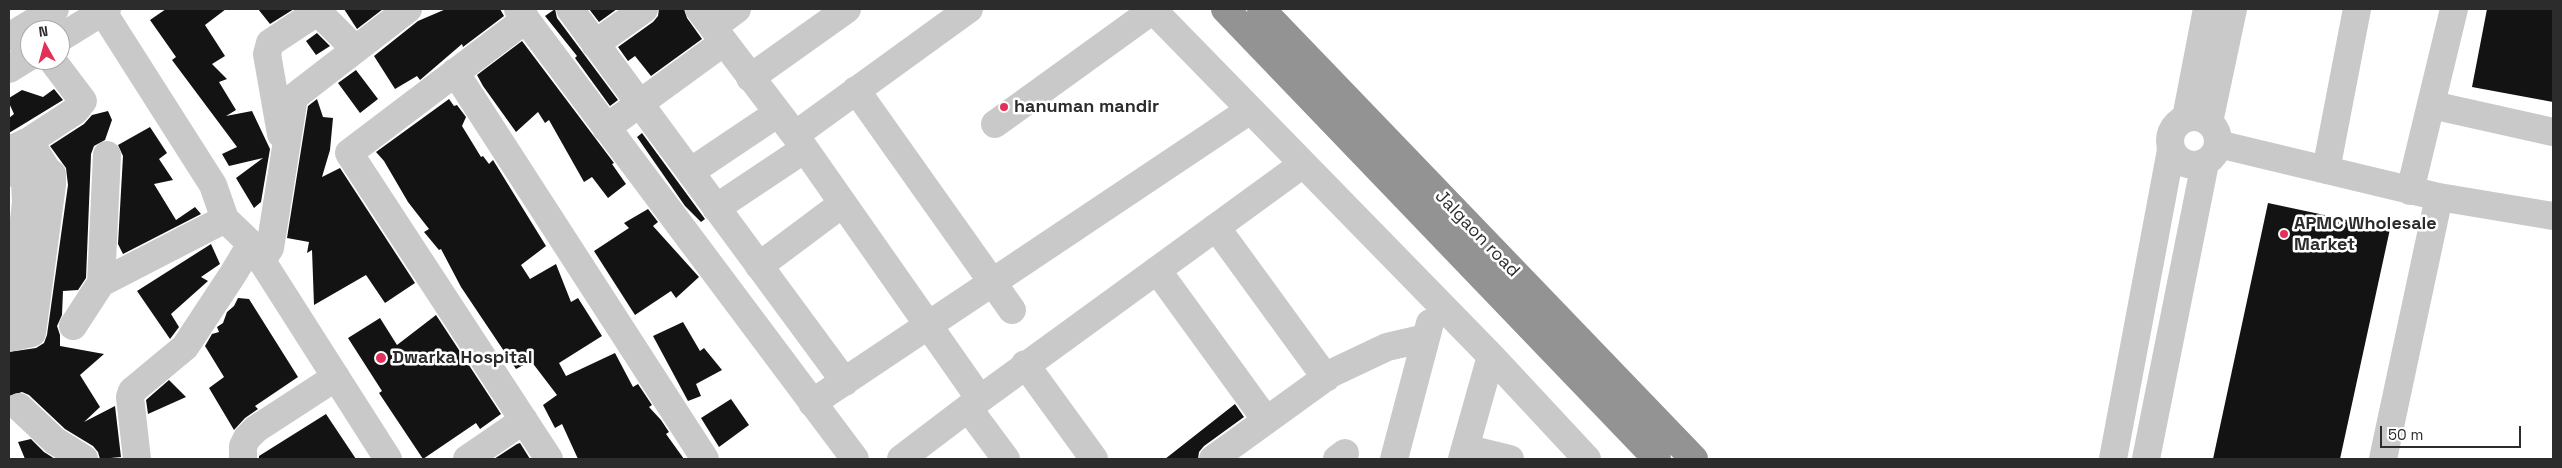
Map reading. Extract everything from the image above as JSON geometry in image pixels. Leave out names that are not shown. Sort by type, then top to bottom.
[{"type":"highway","name":"Jalgaon road","points":[[1225,9],[1657,459]]},
{"type":"highway","name":"Jalgaon road","points":[[1261,9],[1694,459]]},
{"type":"street","points":[[9,37],[55,9]]},
{"type":"street","points":[[137,459],[130,397],[132,391],[185,347],[233,274],[256,252],[270,248],[294,97],[408,9]]},
{"type":"street","points":[[570,9],[845,382]]},
{"type":"street","points":[[595,44],[644,9]]},
{"type":"street","points":[[606,128],[639,104],[712,26],[737,9]]},
{"type":"street","points":[[750,78],[847,9]]},
{"type":"street","points":[[716,208],[799,143],[856,90],[969,9]]},
{"type":"street","points":[[994,124],[1152,9],[1491,356],[1588,459]]},
{"type":"street","points":[[2171,150],[2175,157],[2189,165],[2205,137],[2207,9]]},
{"type":"street","points":[[2146,459],[2205,137],[2234,9]]},
{"type":"street","points":[[2326,170],[2357,9]]},
{"type":"street","points":[[2410,190],[2454,9]]},
{"type":"street","points":[[70,32],[104,10],[213,185],[225,219],[256,252],[388,459]]},
{"type":"street","points":[[287,141],[279,128],[268,54],[270,43],[314,14],[319,13],[355,50]]},
{"type":"street","points":[[549,459],[349,153],[455,72],[522,14],[855,459]]},
{"type":"street","points":[[712,26],[778,113],[929,327],[1006,459]]},
{"type":"street","points":[[9,69],[20,62]]},
{"type":"street","points":[[9,329],[13,337],[32,333],[52,185],[52,174],[19,146],[75,111],[83,101],[60,70]]},
{"type":"street","points":[[455,72],[705,459]]},
{"type":"street","points":[[856,90],[1012,310]]},
{"type":"street","points":[[2432,105],[2553,132]]},
{"type":"street","points":[[812,403],[929,327],[1250,110]]},
{"type":"street","points":[[690,172],[778,113]]},
{"type":"street","points":[[2113,459],[2171,150],[2170,134],[2174,127],[2326,170],[2410,190],[2440,197],[2553,216]]},
{"type":"street","points":[[101,283],[107,155]]},
{"type":"street","points":[[9,160],[25,183],[26,202],[18,273],[9,314]]},
{"type":"street","points":[[901,459],[1025,364],[1303,164]]},
{"type":"street","points":[[2383,459],[2440,197]]},
{"type":"street","points":[[759,266],[842,204]]},
{"type":"street","points":[[73,326],[101,283],[225,219]]},
{"type":"street","points":[[1216,227],[1326,378]]},
{"type":"street","points":[[1157,270],[1266,420]]},
{"type":"street","points":[[1394,459],[1436,300]]},
{"type":"street","points":[[1213,459],[1326,378],[1359,358],[1387,347],[1426,338]]},
{"type":"street","points":[[1491,356],[1464,454],[1510,459]]},
{"type":"street","points":[[1025,364],[1094,459]]},
{"type":"street","points":[[243,459],[247,438],[256,429],[336,378]]},
{"type":"street","points":[[19,407],[55,442],[84,459]]},
{"type":"street","points":[[467,459],[524,420]]},
{"type":"building","points":[[166,9],[226,9],[205,25],[225,56],[212,64],[227,79],[219,82],[236,110],[226,116],[252,111],[270,149],[261,202],[254,208],[236,178],[263,158],[229,166],[222,154],[237,147],[172,60],[176,57],[150,20]]},
{"type":"building","points":[[258,9],[294,9],[270,24]]},
{"type":"building","points":[[344,9],[383,9],[357,29]]},
{"type":"building","points":[[446,9],[500,9],[504,16],[463,47],[462,44],[420,80],[417,76],[395,89],[374,56],[418,21]]},
{"type":"building","points":[[555,9],[557,18],[618,100],[610,106],[575,58],[577,56],[545,16]]},
{"type":"building","points":[[589,9],[617,9],[599,22]]},
{"type":"building","points":[[659,9],[684,9],[687,18],[702,39],[651,76],[635,56],[628,61],[618,47],[653,22],[658,16]]},
{"type":"building","points":[[2487,9],[2553,9],[2553,102],[2472,87]]},
{"type":"building","points":[[317,33],[330,46],[316,55],[306,41]]},
{"type":"building","points":[[522,41],[614,163],[612,164],[626,184],[608,198],[592,177],[584,182],[549,120],[545,123],[538,112],[516,132],[483,86],[477,75]]},
{"type":"building","points":[[356,70],[378,99],[360,113],[338,83]]},
{"type":"building","points":[[54,89],[63,100],[9,133],[9,118],[14,114],[9,98],[22,90],[43,97]]},
{"type":"building","points":[[317,99],[323,117],[333,118],[330,150],[322,177],[340,168],[415,283],[385,303],[366,275],[314,305],[312,250],[307,253],[309,242],[287,238],[308,106]]},
{"type":"building","points":[[449,99],[454,106],[457,105],[466,117],[462,126],[481,157],[483,156],[489,164],[493,160],[546,246],[521,265],[530,279],[556,264],[571,302],[578,298],[602,336],[559,363],[566,376],[615,353],[633,387],[638,384],[652,405],[649,407],[661,420],[669,432],[666,434],[684,459],[578,459],[562,424],[555,428],[543,405],[557,395],[531,361],[516,369],[461,287],[441,249],[439,250],[424,232],[429,229],[408,202],[384,161],[376,152]]},
{"type":"building","points":[[108,111],[112,120],[105,140],[94,146],[91,154],[86,278],[78,290],[63,291],[62,315],[57,326],[60,335],[60,346],[104,354],[80,375],[100,407],[84,422],[115,406],[121,457],[100,459],[98,452],[93,446],[65,429],[29,395],[22,392],[9,396],[9,352],[36,348],[44,343],[47,335],[68,185],[66,168],[50,146],[84,124],[92,115]]},
{"type":"building","points":[[150,127],[167,153],[159,159],[173,180],[154,184],[176,220],[195,207],[201,214],[123,254],[118,244],[123,156],[118,145]]},
{"type":"building","points":[[642,133],[705,219],[701,222],[685,206],[637,137]]},
{"type":"building","points":[[2268,203],[2390,229],[2340,459],[2213,459]]},
{"type":"building","points":[[648,209],[658,222],[653,226],[699,277],[676,298],[671,291],[635,315],[594,251],[629,228],[624,223]]},
{"type":"building","points":[[211,244],[220,264],[201,277],[208,281],[171,314],[179,327],[170,339],[137,291]]},
{"type":"building","points":[[238,298],[249,299],[298,377],[255,406],[258,409],[245,418],[234,430],[209,388],[224,377],[205,346],[212,334],[219,332],[217,327],[223,323],[227,312],[234,306]]},
{"type":"building","points":[[436,315],[501,414],[480,429],[476,423],[423,459],[379,393],[382,391],[348,338],[380,318],[397,345]]},
{"type":"building","points":[[683,322],[700,351],[704,348],[722,370],[696,384],[701,396],[688,401],[653,336]]},
{"type":"building","points":[[169,380],[186,397],[148,414],[146,400]]},
{"type":"building","points":[[731,399],[749,425],[719,447],[701,418]]},
{"type":"building","points":[[1235,404],[1244,417],[1204,446],[1199,452],[1198,459],[1165,459]]},
{"type":"building","points":[[326,414],[356,459],[259,459],[259,456]]},
{"type":"building","points":[[31,439],[44,452],[55,459],[25,459],[18,442]]},
{"type":"building","points":[[520,443],[530,459],[494,459],[517,444]]},
{"type":"place","name":"hanuman mandir","points":[[1004,107]]},
{"type":"place","name":"APMC Wholesale Market","points":[[2284,234]]},
{"type":"place","name":"Dwarka Hospital","points":[[381,358]]}]
